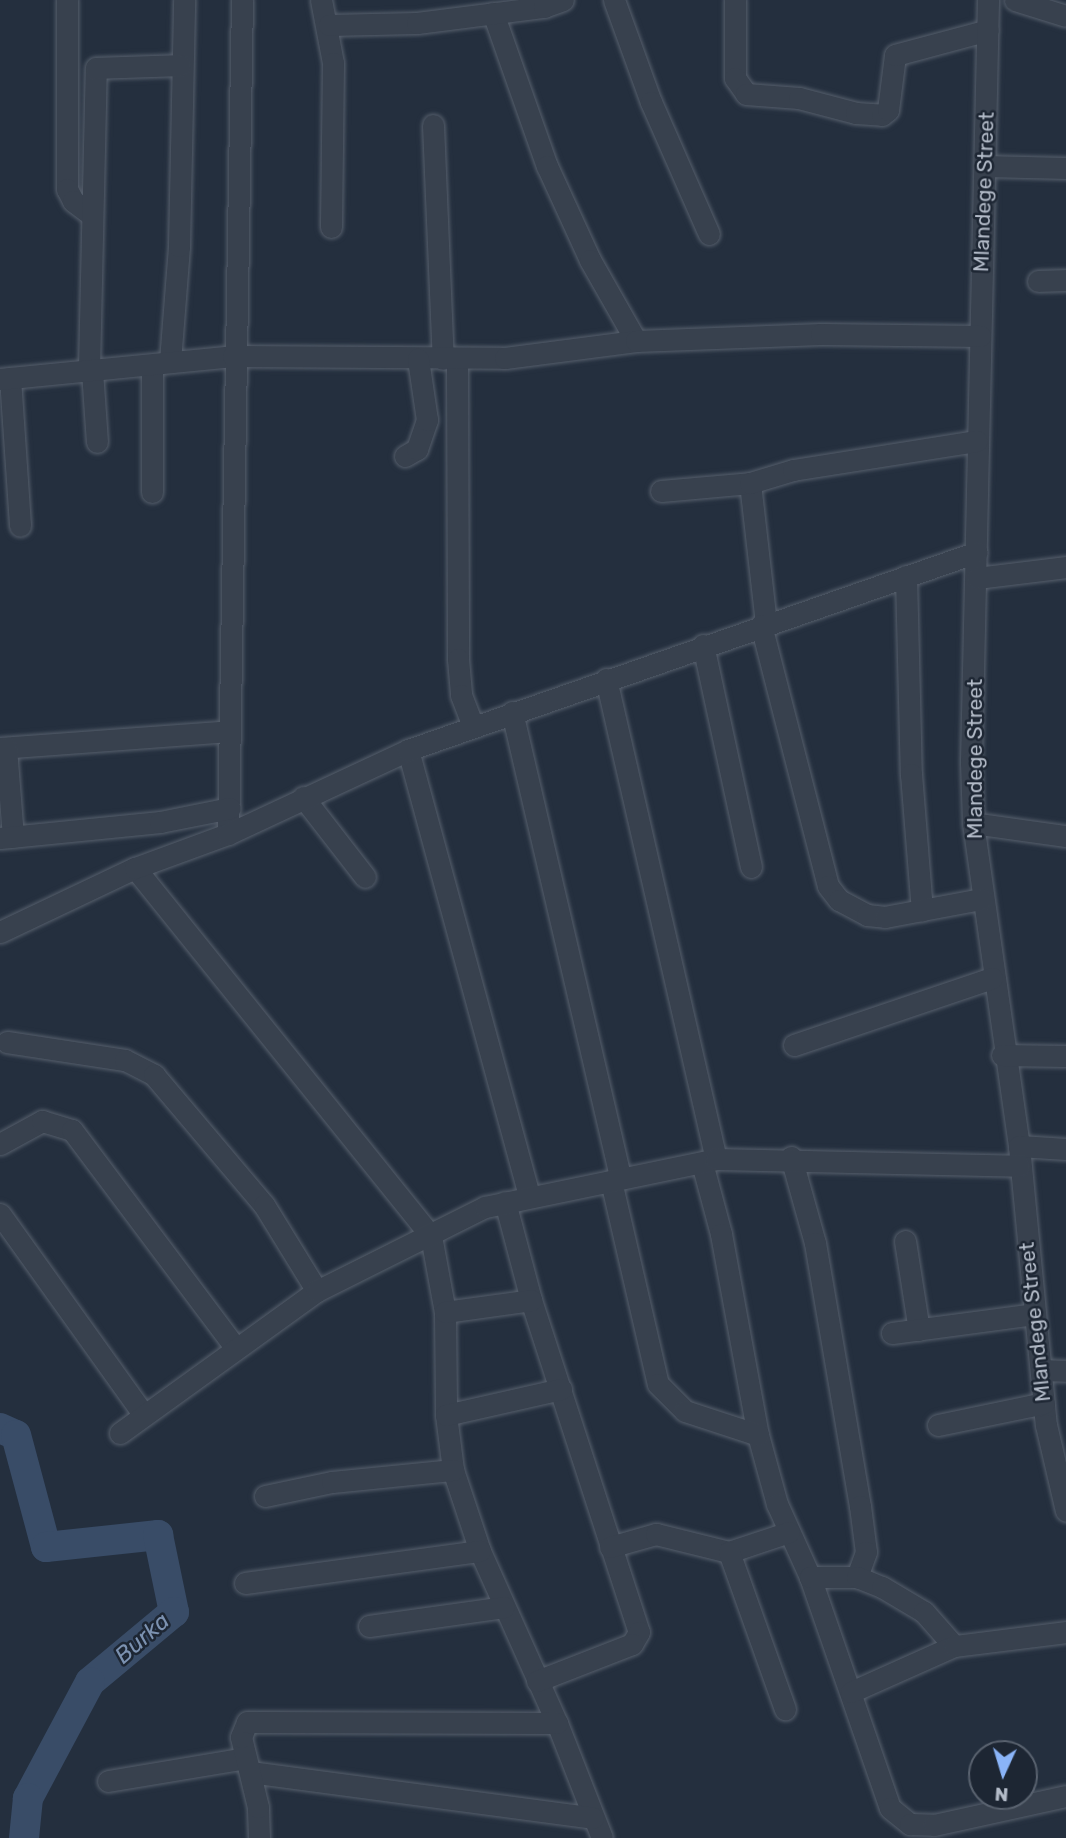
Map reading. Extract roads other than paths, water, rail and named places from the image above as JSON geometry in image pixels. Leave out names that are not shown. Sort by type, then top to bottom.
[{"type":"street","points":[[67,0],[67,189],[73,201],[90,214]]},
{"type":"street","points":[[152,492],[161,363],[179,246],[180,65],[184,0]]},
{"type":"street","points":[[228,834],[233,356],[242,0]]},
{"type":"street","points":[[321,0],[329,25],[333,63],[331,227]]},
{"type":"street","points":[[329,25],[417,23],[494,13],[563,0]]},
{"type":"street","points":[[614,0],[646,92],[709,234]]},
{"type":"street","points":[[735,0],[736,78],[746,94],[799,98],[863,114],[888,110],[895,55],[988,30]]},
{"type":"street","name":"Mlandege Street","points":[[988,0],[977,441],[973,823],[1002,1055],[1019,1156],[1044,1403],[1066,1511]]},
{"type":"street","points":[[1015,0],[1066,16]]},
{"type":"street","points":[[494,13],[547,166],[590,260],[636,341]]},
{"type":"street","points":[[97,442],[91,369],[90,214],[96,68],[180,65]]},
{"type":"street","points":[[433,125],[450,359],[458,659],[461,695],[473,726]]},
{"type":"street","points":[[985,166],[1066,168]]},
{"type":"street","points":[[1038,281],[1066,280]]},
{"type":"street","points":[[20,526],[5,378],[233,356],[505,358],[636,341],[821,334],[980,336]]},
{"type":"street","points":[[405,456],[417,449],[427,420],[418,359]]},
{"type":"street","points":[[661,492],[751,483],[793,470],[977,441]]},
{"type":"street","points":[[751,483],[764,624],[828,886],[839,900],[867,915],[922,911],[981,899]]},
{"type":"street","points":[[0,932],[135,868],[228,834],[408,750],[703,645],[977,552]]},
{"type":"street","points":[[977,578],[1066,567]]},
{"type":"street","points":[[906,576],[910,750],[922,911]]},
{"type":"street","points":[[703,645],[751,867]]},
{"type":"street","points":[[606,679],[709,1161],[758,1435],[789,1532],[810,1577],[851,1692],[884,1796],[898,1818],[910,1824],[934,1825],[1066,1796]]},
{"type":"street","points":[[512,712],[658,1384],[685,1411],[758,1435]]},
{"type":"street","points":[[229,731],[3,748],[7,838],[160,822],[230,808]]},
{"type":"street","points":[[408,750],[529,1195]]},
{"type":"street","points":[[303,797],[365,877]]},
{"type":"street","points":[[973,823],[1066,836]]},
{"type":"street","points":[[135,868],[430,1236],[445,1312],[446,1415],[453,1470],[480,1551],[557,1723],[602,1838]]},
{"type":"street","points":[[794,1045],[992,978]]},
{"type":"street","points":[[7,1042],[125,1060],[154,1075],[264,1205],[317,1292]]},
{"type":"street","points":[[1002,1055],[1066,1056]]},
{"type":"street","points":[[0,1144],[42,1121],[72,1129],[235,1348]]},
{"type":"street","points":[[120,1433],[235,1348],[317,1292],[485,1206],[529,1195],[709,1161],[791,1157],[1019,1156],[1066,1149]]},
{"type":"street","points":[[791,1157],[815,1243],[862,1518],[866,1552],[857,1577]]},
{"type":"street","points":[[505,1202],[531,1300],[638,1638],[537,1681]]},
{"type":"street","points":[[0,1214],[144,1415]]},
{"type":"street","points":[[905,1241],[919,1330]]},
{"type":"street","points":[[445,1312],[531,1300]]},
{"type":"street","points":[[892,1333],[1034,1314]]},
{"type":"street","points":[[1041,1370],[1066,1371]]},
{"type":"street","points":[[446,1415],[561,1389]]},
{"type":"street","points":[[938,1425],[1044,1403]]},
{"type":"street","points":[[265,1496],[332,1482],[453,1470]]},
{"type":"street","points":[[610,1547],[656,1534],[729,1552],[789,1532]]},
{"type":"street","points":[[245,1583],[480,1551]]},
{"type":"street","points":[[729,1552],[785,1709]]},
{"type":"street","points":[[810,1577],[857,1577],[924,1612],[954,1646]]},
{"type":"street","points":[[369,1626],[504,1607]]},
{"type":"street","points":[[851,1692],[954,1646],[1066,1632]]},
{"type":"street","points":[[259,1838],[242,1729],[247,1722],[262,1719],[557,1723]]},
{"type":"street","points":[[108,1781],[248,1765],[593,1818]]},
{"type":"waterway","name":"Burka","points":[[0,1428],[16,1435],[46,1547],[158,1535],[174,1612],[90,1682],[28,1798],[24,1838]]}]
